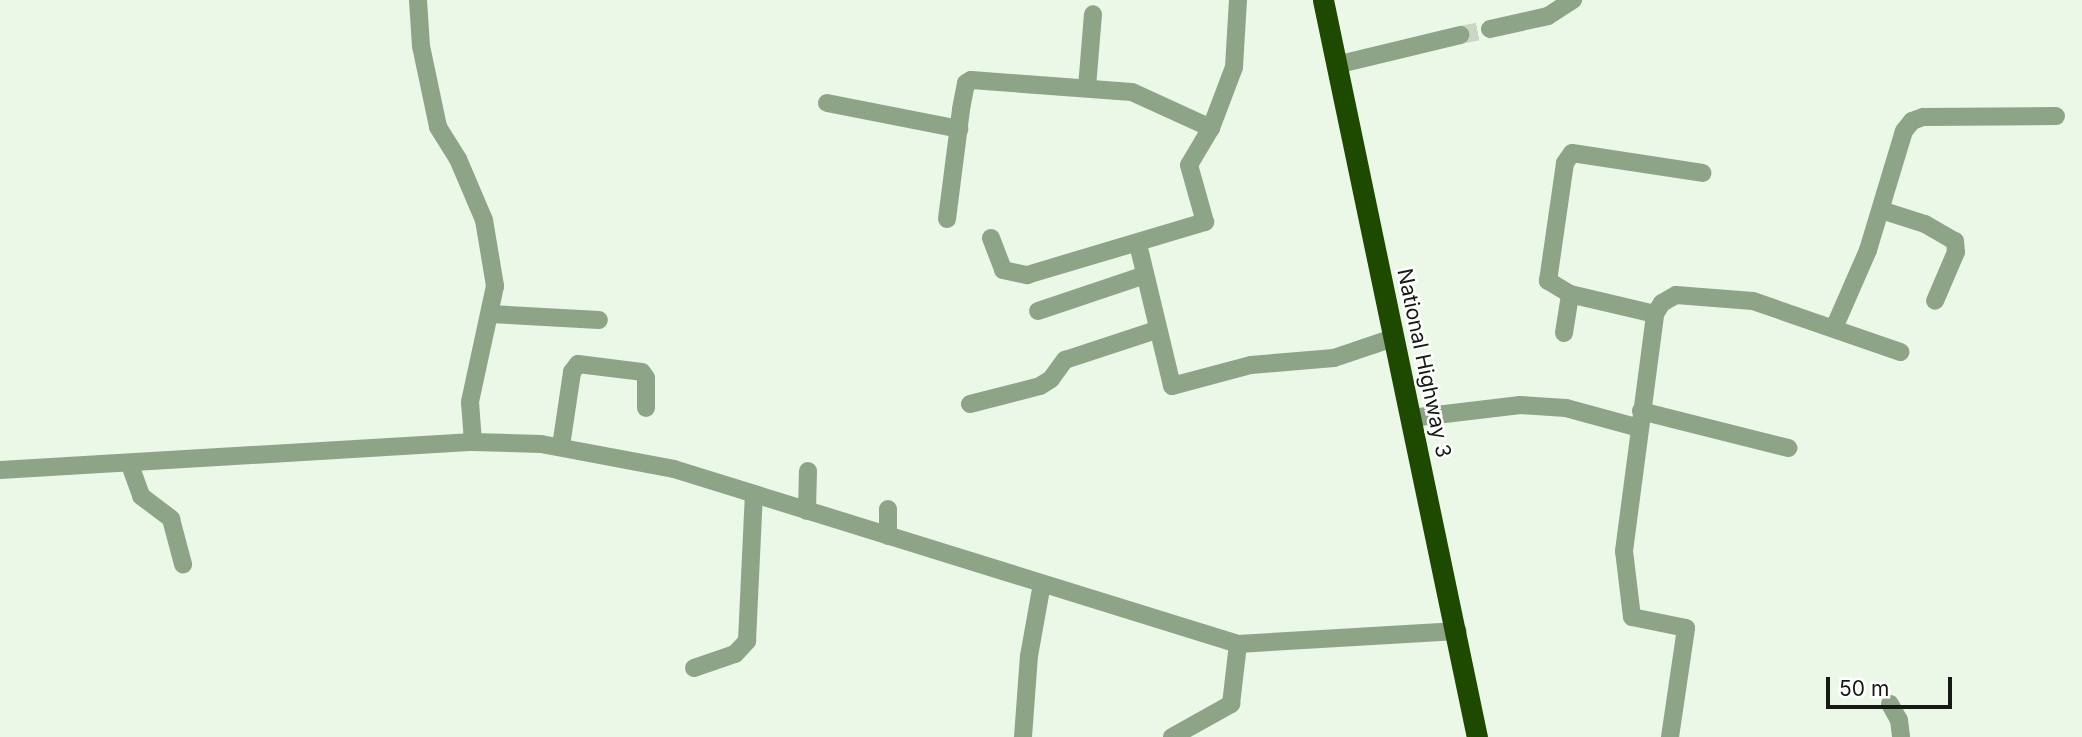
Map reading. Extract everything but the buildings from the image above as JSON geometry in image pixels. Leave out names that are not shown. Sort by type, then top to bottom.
[{"type":"highway","name":"National Highway 3","points":[[1323,0],[1393,338],[1458,631],[1477,737]]},
{"type":"street","points":[[418,0],[421,46],[438,127],[458,159],[484,220],[495,286],[470,402],[472,442]]},
{"type":"street","points":[[991,238],[1003,270],[1014,276],[1139,244],[1206,222],[1189,165],[1211,128],[1234,67],[1238,0]]},
{"type":"street","points":[[1490,29],[1548,16],[1573,0]]},
{"type":"street","points":[[1087,87],[1093,14]]},
{"type":"street","points":[[1336,65],[1460,35]]},
{"type":"street","points":[[947,219],[966,83],[971,80],[1132,92],[1211,128]]},
{"type":"street","points":[[827,103],[959,130]]},
{"type":"street","points":[[1834,328],[1881,210],[1904,131],[1912,121],[1923,117],[2056,116]]},
{"type":"street","points":[[1654,314],[1570,294],[1551,286],[1547,275],[1569,156],[1578,154],[1703,173]]},
{"type":"street","points":[[1881,210],[1925,224],[1955,241],[1956,252],[1935,301]]},
{"type":"street","points":[[1139,244],[1156,330],[1172,386],[1251,366],[1334,358],[1393,338]]},
{"type":"street","points":[[1038,312],[1145,275]]},
{"type":"street","points":[[1564,333],[1570,294]]},
{"type":"street","points":[[1670,737],[1686,628],[1638,621],[1628,610],[1625,529],[1654,314],[1662,303],[1676,295],[1693,294],[1768,304],[1900,352]]},
{"type":"street","points":[[491,314],[599,320]]},
{"type":"street","points":[[970,404],[1040,386],[1051,379],[1065,360],[1156,330]]},
{"type":"street","points":[[561,446],[572,372],[578,364],[642,372],[646,378],[646,408]]},
{"type":"street","points":[[1411,418],[1520,405],[1566,408],[1788,448]]},
{"type":"street","points":[[0,470],[130,465],[472,442],[561,446],[674,469],[1238,644],[1458,631]]},
{"type":"street","points":[[130,465],[141,496],[171,519],[183,564]]},
{"type":"street","points":[[807,510],[808,471]]},
{"type":"street","points":[[694,668],[735,654],[747,641],[754,494]]},
{"type":"street","points":[[888,509],[888,536]]},
{"type":"street","points":[[1023,737],[1029,656],[1042,584]]},
{"type":"street","points":[[1172,737],[1231,704],[1238,644]]},
{"type":"street","points":[[1890,704],[1899,720],[1902,737]]},
{"type":"tunnel","points":[[1460,35],[1490,29]]}]
